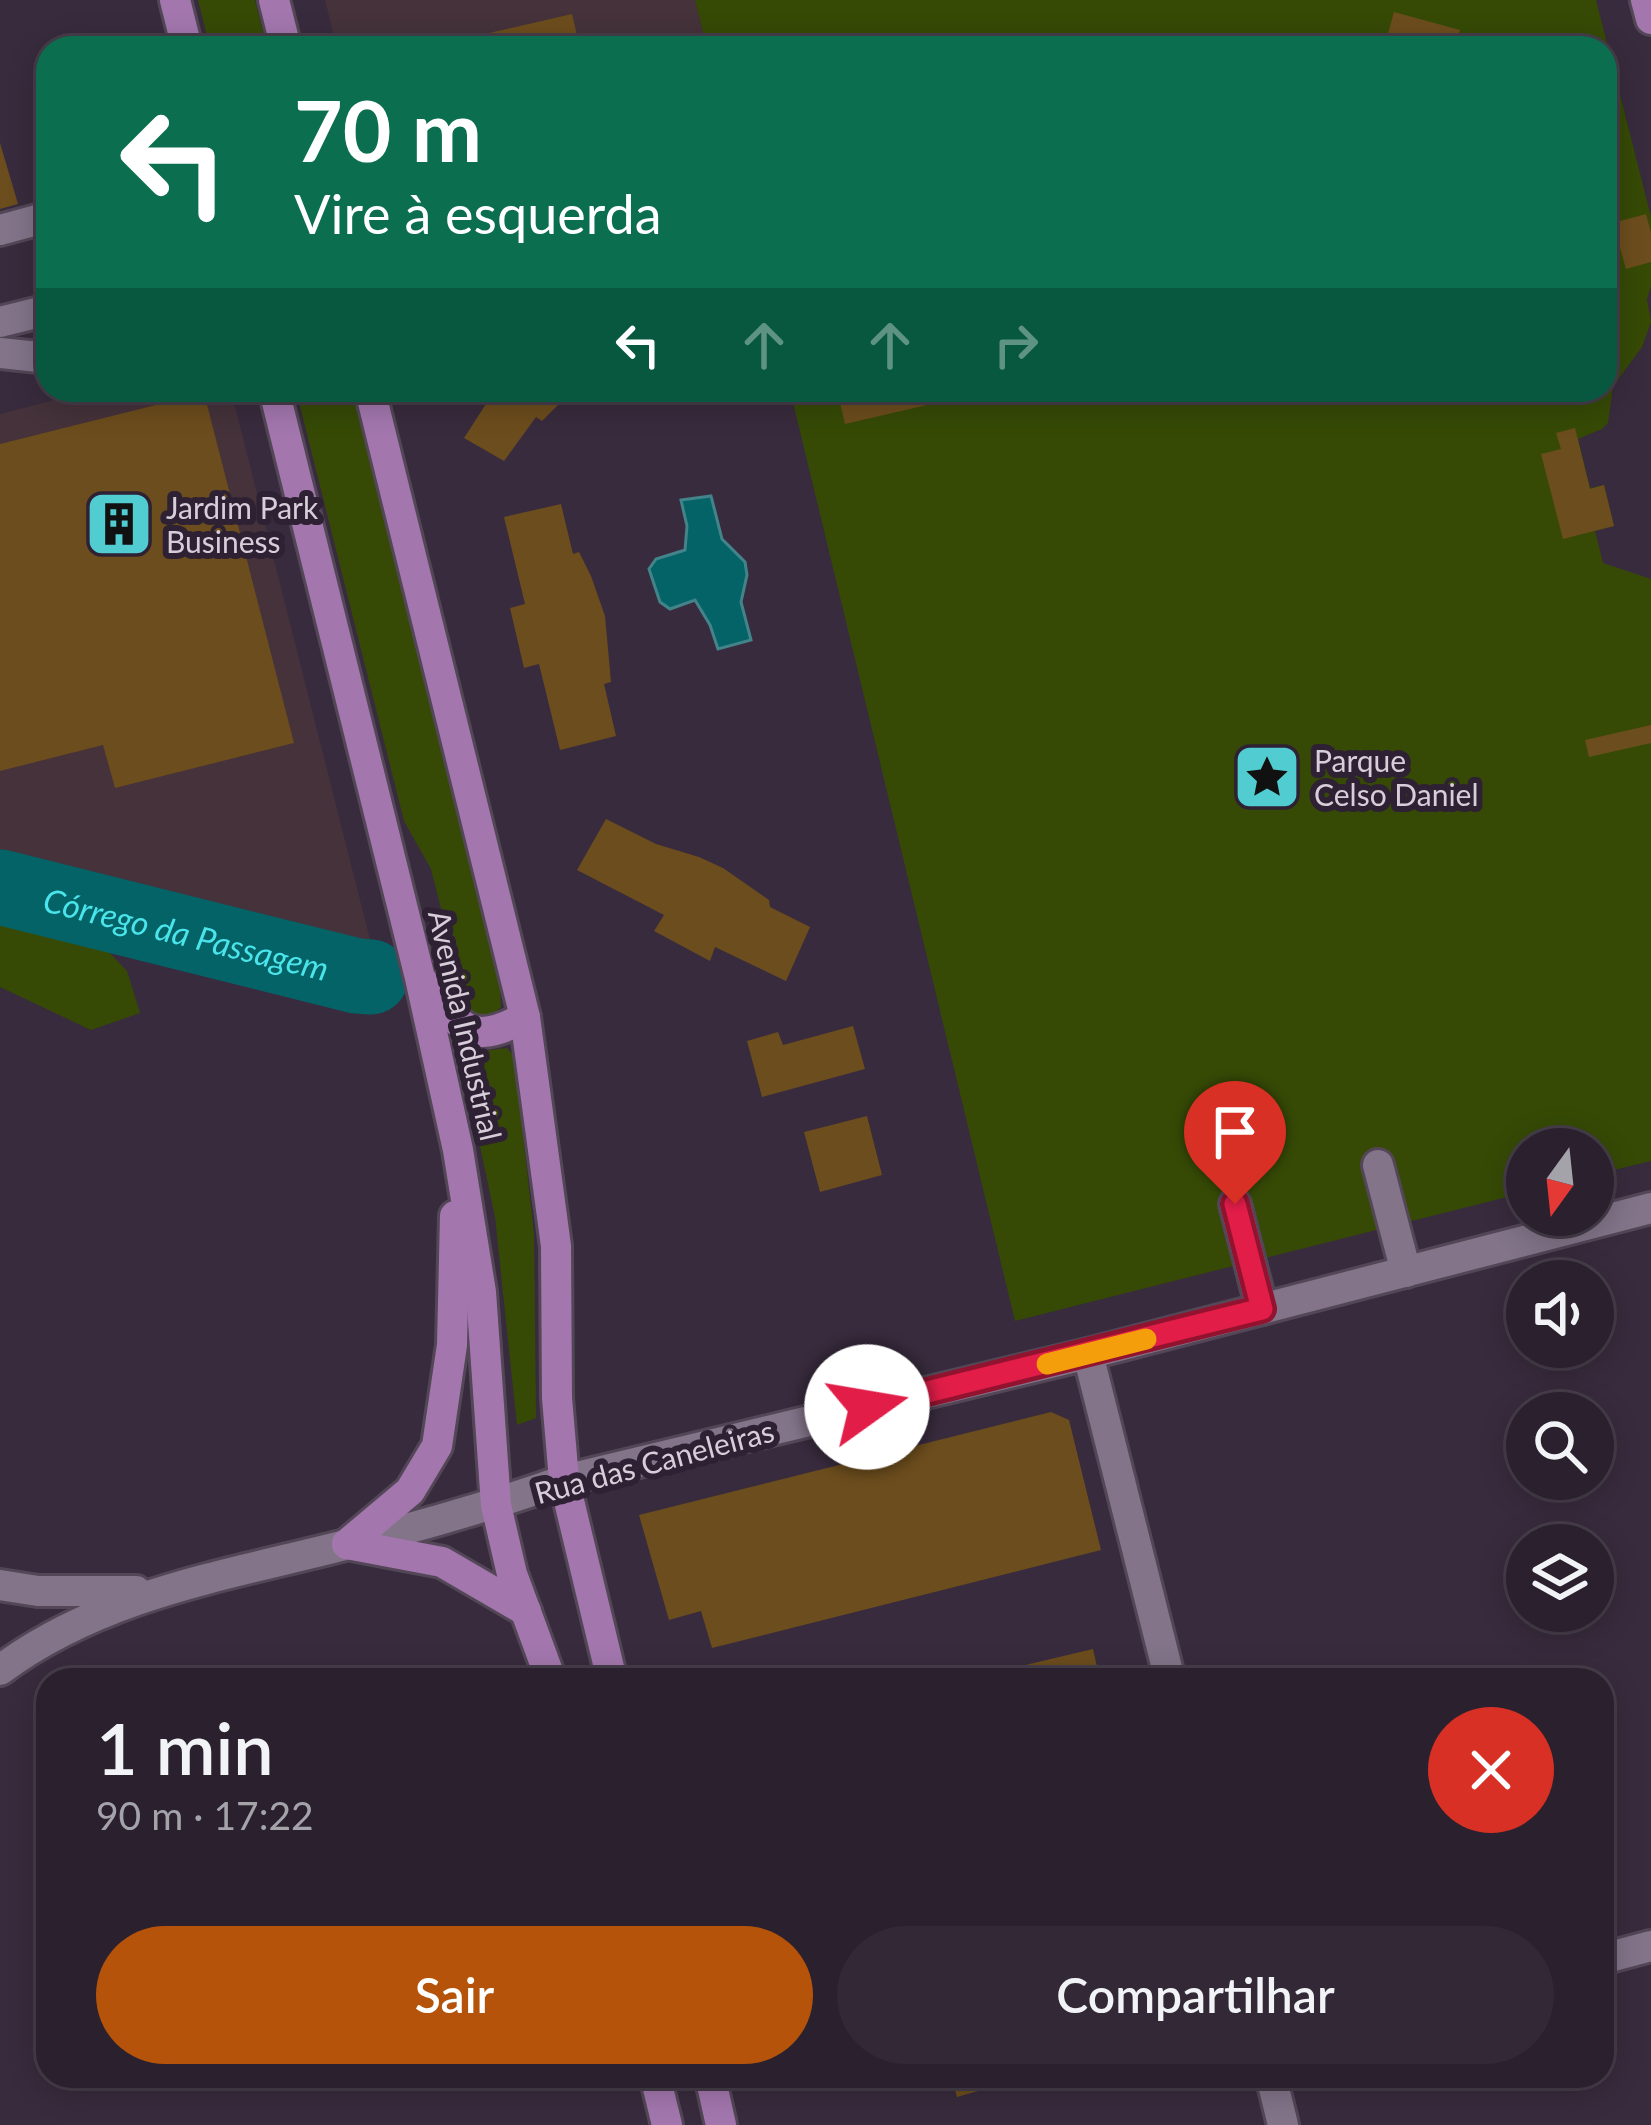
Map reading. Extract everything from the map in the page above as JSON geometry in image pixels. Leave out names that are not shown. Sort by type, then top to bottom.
[{"type":"main road","points":[[175,0],[184,36]]},
{"type":"main road","points":[[274,0],[283,36]]},
{"type":"main road","points":[[1646,0],[1651,19]]},
{"type":"main road","name":"Avenida Industrial","points":[[277,402],[458,1150],[481,1292],[496,1504],[512,1574],[547,1668]]},
{"type":"main road","name":"Avenida Industrial","points":[[373,402],[525,1017],[556,1246],[557,1398],[564,1480],[609,1668]]},
{"type":"main road","points":[[420,978],[469,1031],[502,1030],[525,1017]]},
{"type":"main road","points":[[347,1544],[410,1491],[437,1446],[452,1345],[458,1150]]},
{"type":"main road","points":[[347,1544],[442,1562],[526,1611]]},
{"type":"main road","points":[[658,2088],[668,2125]]},
{"type":"main road","points":[[713,2088],[721,2125]]},
{"type":"street","points":[[0,230],[36,221]]},
{"type":"street","points":[[0,322],[36,313]]},
{"type":"street","points":[[0,353],[36,357]]},
{"type":"street","points":[[1378,1165],[1406,1272]]},
{"type":"street","points":[[1235,1204],[1262,1309]]},
{"type":"street","name":"Rua das Caneleiras","points":[[160,1590],[496,1504],[564,1480],[1088,1354],[1651,1208]]},
{"type":"street","points":[[1088,1354],[1167,1668]]},
{"type":"street","points":[[0,1586],[58,1592],[160,1590]]},
{"type":"street","points":[[0,1670],[67,1630],[160,1590]]},
{"type":"street","points":[[1614,1956],[1651,1946]]},
{"type":"street","points":[[1274,2088],[1283,2125]]},
{"type":"shaded area","points":[[198,0],[255,0],[264,36],[207,36]]},
{"type":"shaded area","points":[[325,0],[695,0],[704,36],[334,36]]},
{"type":"shaded area","name":"Parque Celso Daniel","points":[[695,0],[1596,0],[1605,36],[704,36]]},
{"type":"shaded area","name":"Parque Celso Daniel","points":[[1617,83],[1651,217],[1647,299],[1651,322],[1642,347],[1617,381]]},
{"type":"shaded area","points":[[47,402],[234,402],[376,963],[0,868],[0,414]]},
{"type":"shaded area","points":[[299,402],[355,402],[500,989],[501,1007],[487,1019],[472,1015],[466,1006],[431,869],[404,821]]},
{"type":"shaded area","name":"Parque Celso Daniel","points":[[793,402],[1611,402],[1608,423],[1578,439],[1590,488],[1604,485],[1614,526],[1595,531],[1603,563],[1651,579],[1651,1161],[1614,1170],[1614,1128],[1506,1128],[1506,1197],[1015,1321]]},
{"type":"shaded area","points":[[711,496],[722,539],[745,562],[741,602],[751,640],[718,649],[695,600],[670,609],[660,602],[649,569],[656,559],[685,550],[687,526],[681,500]]},
{"type":"shaded area","points":[[0,868],[146,905],[133,938],[101,944],[127,971],[140,1013],[91,1030],[0,987]]},
{"type":"shaded area","points":[[507,1048],[514,1056],[534,1233],[536,1418],[517,1425],[495,1217],[461,1057]]},
{"type":"building","points":[[1394,12],[1460,30],[1458,36],[1387,36]]},
{"type":"building","points":[[572,14],[577,36],[476,36]]},
{"type":"building","points":[[0,143],[18,204],[0,209]]},
{"type":"building","points":[[1646,214],[1651,262],[1626,269],[1617,222]]},
{"type":"building","name":"Jardim Park Business","points":[[168,402],[206,402],[294,743],[115,788],[103,745],[0,771],[0,444]]},
{"type":"building","points":[[487,402],[561,402],[542,421],[536,417],[504,461],[464,438]]},
{"type":"building","points":[[840,402],[940,402],[845,424]]},
{"type":"building","points":[[1575,428],[1590,489],[1604,485],[1614,526],[1563,539],[1541,454],[1561,449],[1556,433]]},
{"type":"building","points":[[561,504],[573,554],[579,552],[605,616],[611,682],[604,684],[616,736],[560,750],[539,664],[524,668],[510,608],[525,604],[504,517]]},
{"type":"building","points":[[1651,725],[1651,743],[1589,757],[1585,740]]},
{"type":"building","points":[[606,819],[656,844],[723,868],[769,900],[770,907],[810,927],[786,981],[715,947],[710,961],[654,931],[664,915],[577,870]]},
{"type":"building","points":[[853,1026],[865,1069],[762,1097],[747,1041],[778,1032],[783,1045]]},
{"type":"building","points":[[867,1116],[882,1175],[820,1192],[804,1132]]},
{"type":"building","points":[[1051,1412],[1069,1420],[1101,1550],[712,1648],[701,1611],[669,1620],[639,1515]]},
{"type":"building","points":[[1093,1649],[1097,1668],[1013,1668]]},
{"type":"building","points":[[954,2088],[988,2088],[957,2097]]},
{"type":"waterway","name":"Córrego da Passagem","points":[[0,887],[371,977]]},
{"type":"slow traffic","points":[[1047,1364],[1146,1339]]},
{"type":"place","name":"Jardim Park Business","points":[[119,524]]},
{"type":"place","name":"Parque Celso Daniel","points":[[1267,777]]},
{"type":"route","points":[[867,1407],[1262,1309],[1235,1204]]}]
